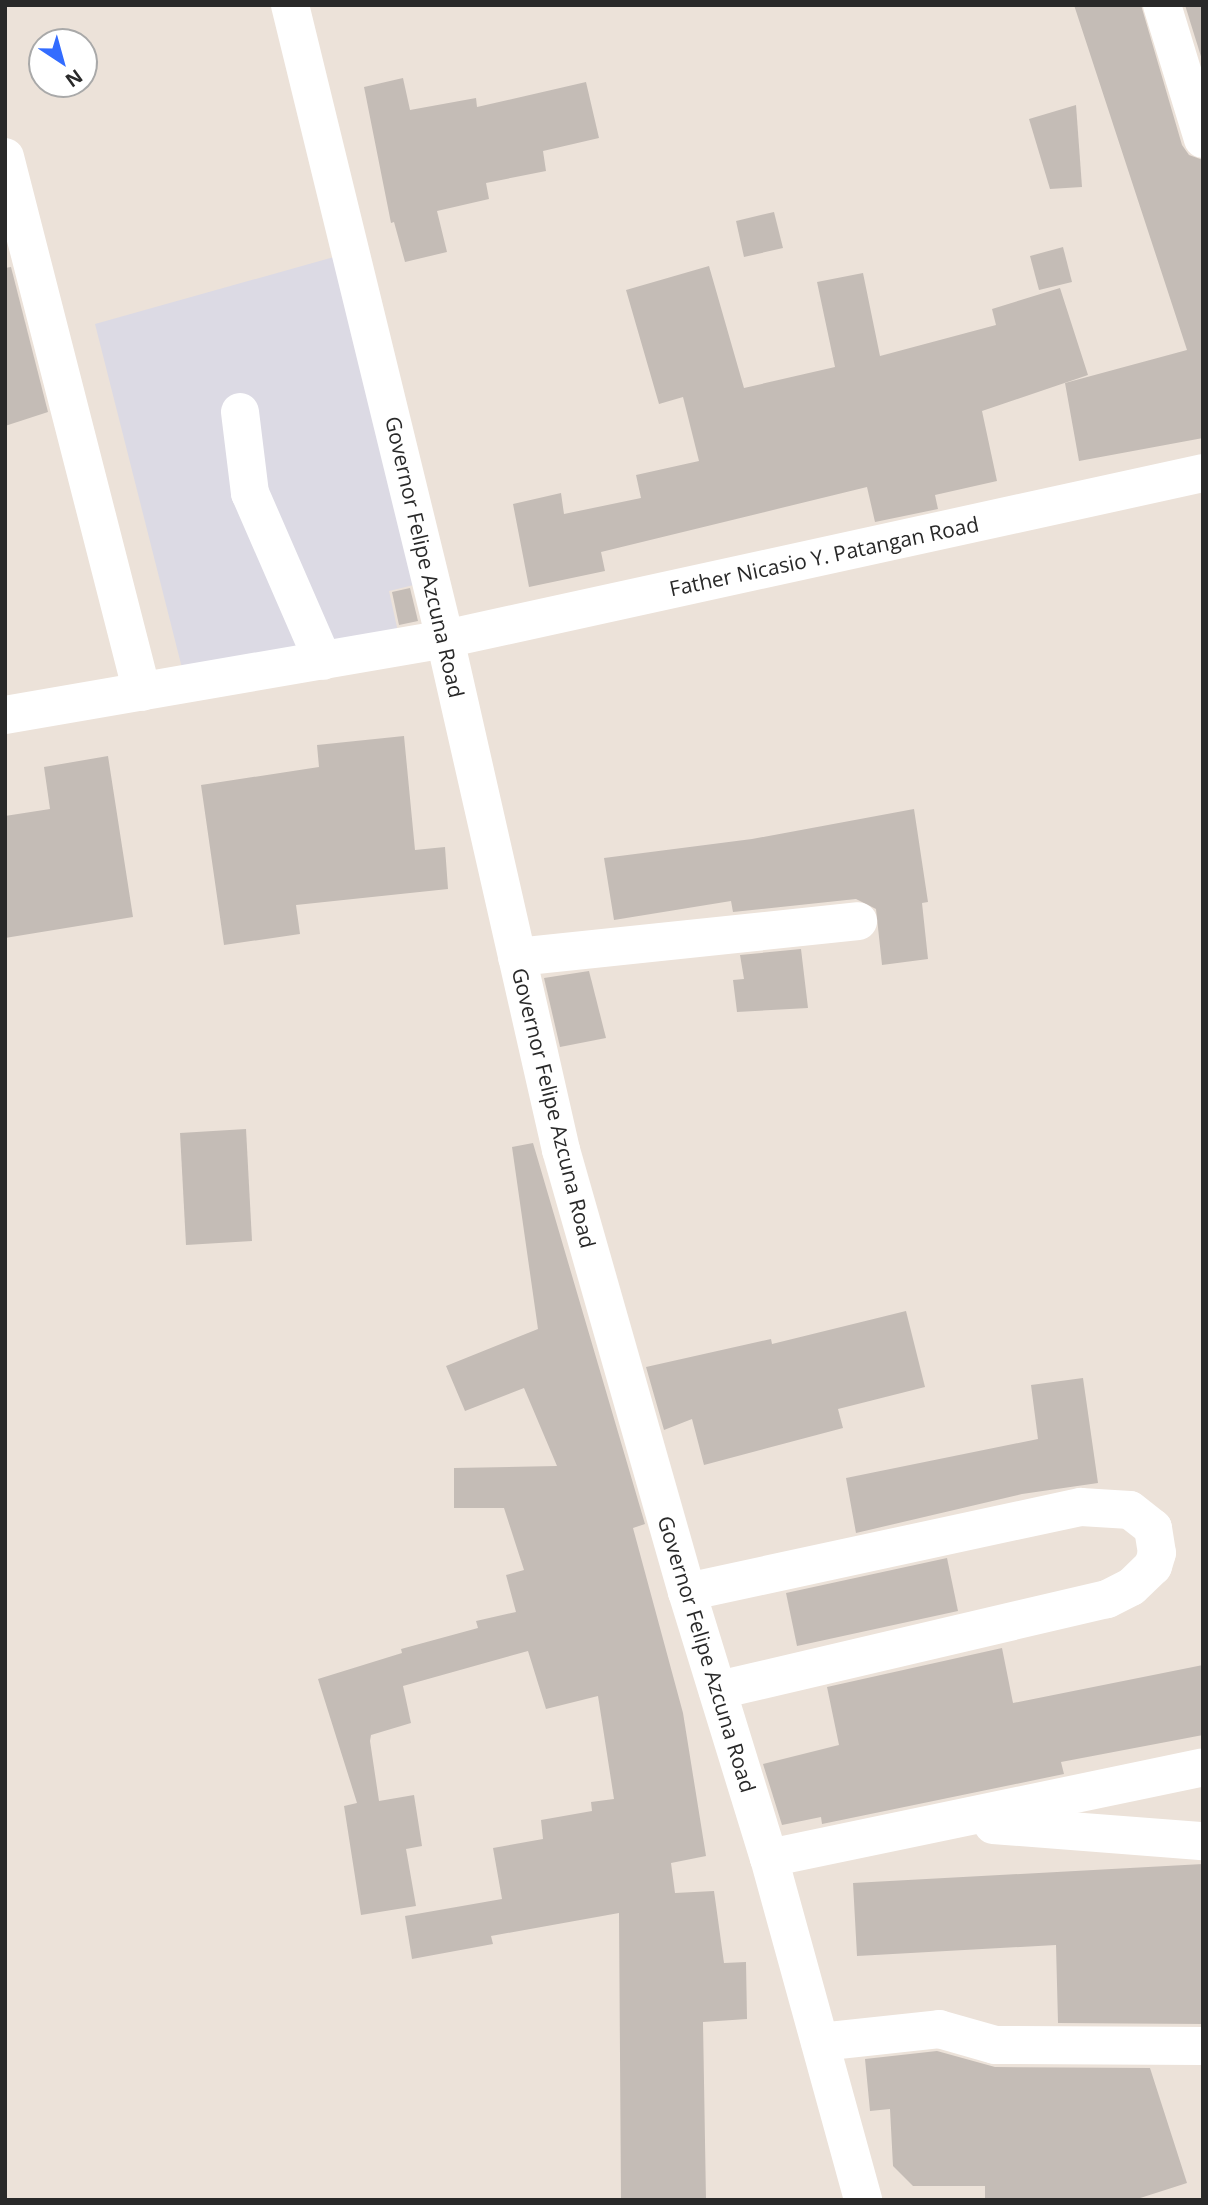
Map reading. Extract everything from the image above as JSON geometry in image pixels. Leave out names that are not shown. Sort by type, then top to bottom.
[{"type":"street","name":"Governor Felipe Azcuna Road","points":[[290,5],[445,639],[561,1150],[687,1592],[769,1858],[863,2200]]},
{"type":"street","points":[[1162,5],[1203,139]]},
{"type":"street","points":[[5,157],[142,692]]},
{"type":"street","points":[[240,412],[250,493],[323,661]]},
{"type":"street","name":"Father Nicasio Y. Patangan Road","points":[[5,715],[445,639],[1203,473]]},
{"type":"street","points":[[517,957],[858,921]]},
{"type":"street","points":[[687,1592],[1081,1507],[1130,1510],[1153,1528],[1157,1553],[1153,1566],[1131,1587],[1107,1599],[718,1690]]},
{"type":"street","points":[[769,1858],[1203,1767]]},
{"type":"street","points":[[949,1822],[1203,1841]]},
{"type":"street","points":[[820,2042],[939,2029],[996,2045],[1203,2046]]},
{"type":"shaded area","points":[[341,255],[422,583],[389,591],[398,632],[183,672],[95,324]]},
{"type":"building","points":[[1074,5],[1141,5],[1182,145],[1189,155],[1203,160],[1203,438],[1079,461],[1065,383],[1187,350]]},
{"type":"building","points":[[1185,5],[1203,5],[1203,63]]},
{"type":"building","points":[[403,78],[410,110],[476,98],[477,107],[586,82],[599,138],[543,151],[546,171],[486,183],[489,199],[437,211],[447,252],[405,262],[394,222],[391,223],[364,87]]},
{"type":"building","points":[[1076,105],[1082,187],[1050,189],[1029,119]]},
{"type":"building","points":[[774,212],[783,248],[744,257],[736,221]]},
{"type":"building","points":[[1063,247],[1072,282],[1039,290],[1030,256]]},
{"type":"building","points":[[709,266],[744,388],[835,367],[817,282],[863,273],[880,356],[996,325],[992,309],[1060,288],[1088,375],[982,411],[997,481],[935,495],[938,509],[875,522],[867,487],[601,552],[605,571],[529,587],[513,504],[561,493],[564,514],[641,498],[636,475],[699,461],[683,397],[659,404],[626,290]]},
{"type":"building","points":[[11,267],[48,412],[5,426],[5,268]]},
{"type":"building","points":[[410,588],[418,621],[399,625],[392,592]]},
{"type":"building","points":[[404,736],[415,850],[445,847],[448,889],[296,905],[300,934],[224,945],[201,785],[319,767],[317,745]]},
{"type":"building","points":[[108,756],[133,917],[5,938],[5,816],[50,809],[44,767]]},
{"type":"building","points":[[914,809],[928,902],[922,903],[928,959],[882,965],[876,909],[856,899],[733,912],[731,901],[614,920],[604,858],[752,839]]},
{"type":"building","points":[[801,949],[808,1008],[737,1012],[733,980],[744,979],[740,955]]},
{"type":"building","points":[[589,971],[606,1038],[560,1047],[544,978]]},
{"type":"building","points":[[246,1129],[252,1241],[186,1245],[180,1133]]},
{"type":"building","points":[[533,1143],[645,1524],[633,1528],[683,1713],[706,1856],[671,1863],[675,1893],[714,1891],[724,1963],[746,1962],[747,2019],[703,2022],[706,2200],[621,2200],[619,1913],[491,1936],[493,1944],[412,1959],[405,1916],[502,1899],[493,1848],[543,1839],[541,1820],[592,1811],[591,1802],[614,1799],[598,1696],[546,1709],[528,1651],[403,1686],[411,1723],[371,1735],[370,1741],[379,1801],[414,1795],[422,1846],[406,1849],[416,1906],[361,1915],[344,1806],[357,1803],[318,1679],[402,1653],[401,1649],[478,1628],[476,1621],[516,1612],[506,1575],[524,1570],[504,1508],[454,1508],[454,1468],[557,1466],[524,1388],[465,1411],[446,1366],[538,1329],[512,1147]]},
{"type":"building","points":[[906,1311],[925,1387],[838,1409],[843,1428],[704,1465],[692,1419],[664,1430],[646,1367],[771,1339],[772,1344]]},
{"type":"building","points":[[1083,1378],[1098,1483],[1022,1494],[856,1533],[846,1478],[1038,1439],[1031,1385]]},
{"type":"building","points":[[947,1558],[958,1611],[797,1646],[786,1593]]},
{"type":"building","points":[[1002,1648],[1013,1703],[1203,1665],[1203,1735],[1061,1762],[1064,1774],[822,1824],[821,1817],[782,1825],[763,1764],[839,1745],[827,1687]]},
{"type":"building","points":[[1203,1864],[1203,2024],[1058,2023],[1056,1945],[857,1956],[853,1883]]},
{"type":"building","points":[[937,2051],[995,2067],[1150,2068],[1187,2183],[1134,2200],[985,2200],[985,2186],[913,2186],[893,2166],[890,2109],[870,2111],[865,2059]]}]
